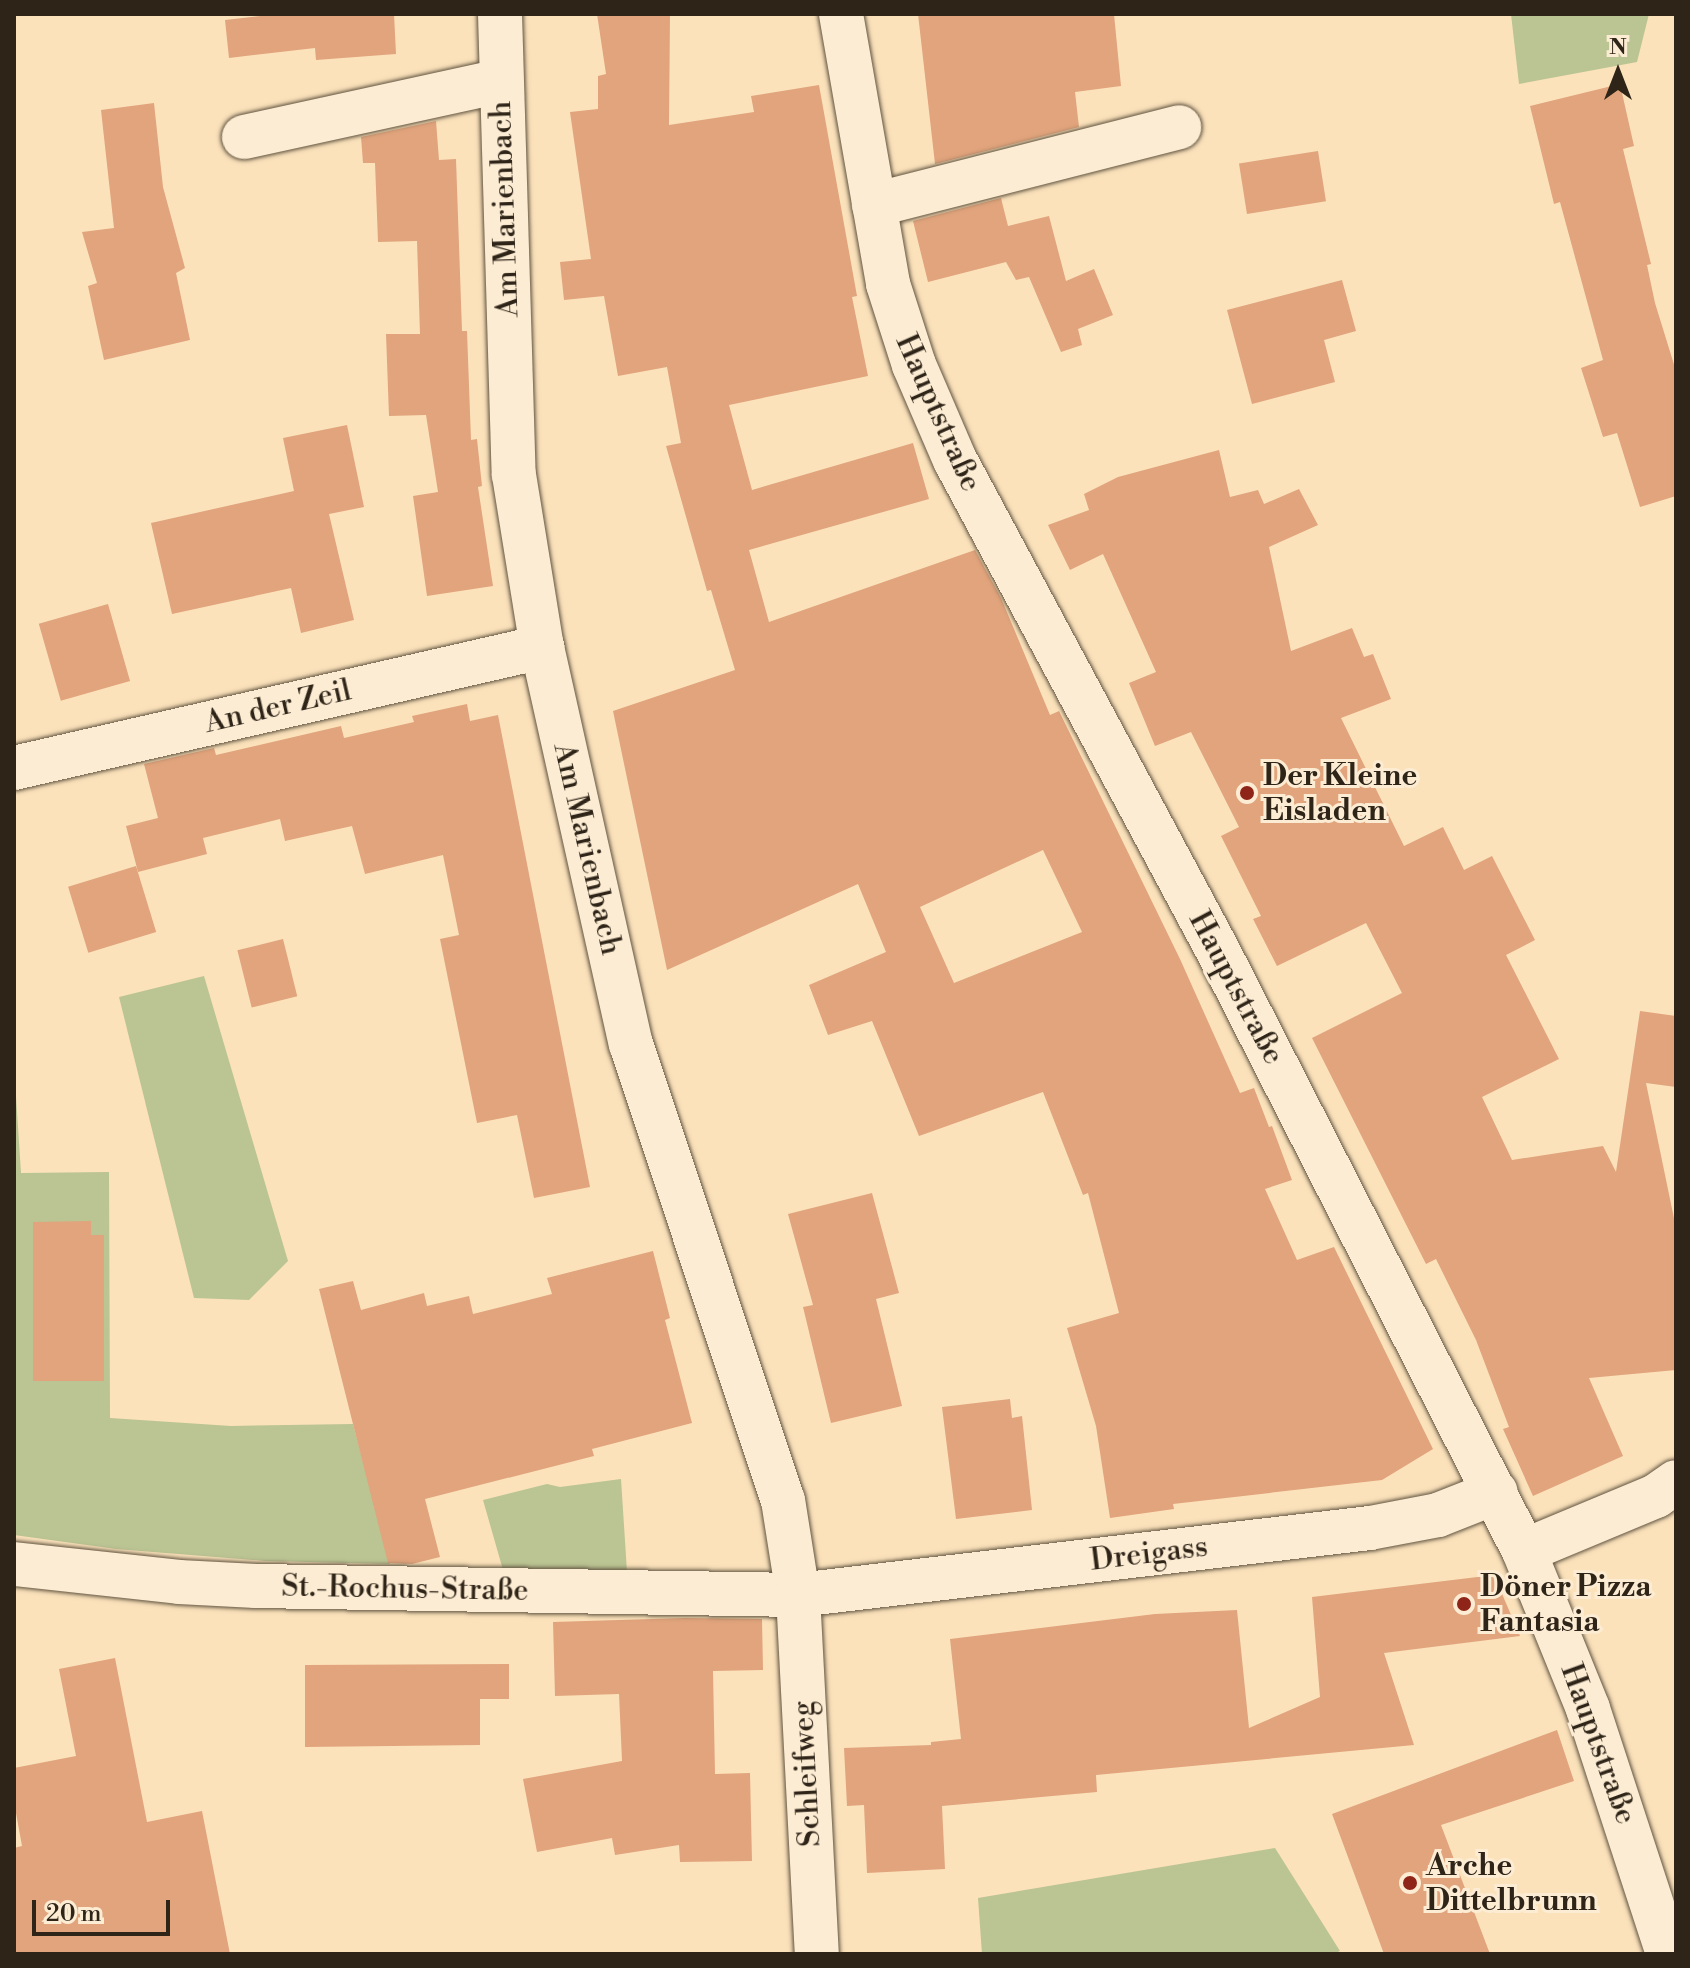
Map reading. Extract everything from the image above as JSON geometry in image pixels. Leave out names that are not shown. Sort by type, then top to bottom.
[{"type":"street","name":"Am Marienbach","points":[[500,14],[514,475],[542,647],[631,1044],[783,1500],[798,1595]]},
{"type":"street","name":"Hauptstraße","points":[[841,14],[874,205],[899,326],[955,460],[1217,949],[1496,1492],[1524,1551],[1588,1709],[1668,1954]]},
{"type":"street","name":"Am Marienbach","points":[[244,137],[501,81]]},
{"type":"street","points":[[874,205],[1179,127]]},
{"type":"street","name":"An der Zeil","points":[[14,768],[542,647]]},
{"type":"street","points":[[1524,1551],[1656,1496],[1676,1482]]},
{"type":"street","name":"Dreigass","points":[[798,1595],[1370,1528],[1438,1515],[1496,1492]]},
{"type":"street","name":"St.-Rochus-Straße","points":[[14,1564],[179,1582],[256,1586],[798,1595]]},
{"type":"street","name":"Schleifweg","points":[[798,1595],[817,1954]]},
{"type":"green space","points":[[1511,14],[1649,14],[1637,62],[1519,84]]},
{"type":"green space","points":[[204,976],[288,1261],[249,1300],[194,1298],[119,997]]},
{"type":"green space","points":[[15,1081],[21,1173],[109,1172],[110,1418],[231,1426],[353,1424],[390,1564],[265,1561],[116,1549],[14,1535]]},
{"type":"green space","points":[[621,1479],[627,1572],[503,1570],[483,1500],[547,1484],[560,1487]]},
{"type":"green space","points":[[1275,1848],[1340,1951],[1333,1954],[982,1954],[978,1898]]},
{"type":"building","points":[[277,14],[394,14],[396,54],[316,60],[315,48],[229,58],[225,20]]},
{"type":"building","points":[[597,14],[670,14],[669,125],[754,112],[751,96],[819,85],[857,296],[852,297],[868,376],[729,405],[752,490],[913,443],[929,499],[749,550],[769,622],[975,550],[1001,598],[1050,715],[1059,711],[1180,959],[1240,1093],[1254,1088],[1269,1127],[1272,1126],[1292,1180],[1265,1189],[1297,1260],[1334,1247],[1433,1449],[1382,1480],[1173,1504],[1174,1509],[1110,1518],[1096,1426],[1067,1328],[1119,1313],[1088,1193],[1083,1195],[1043,1092],[919,1136],[872,1021],[828,1035],[809,985],[886,952],[858,884],[667,970],[613,711],[735,670],[711,590],[707,591],[666,446],[681,443],[667,367],[618,376],[604,296],[564,300],[560,262],[591,259],[570,112],[598,109],[598,76],[606,74]],"holes":[[[1043,850],[1082,932],[954,983],[920,907]]]},
{"type":"building","points":[[918,14],[1114,14],[1121,86],[1075,92],[1079,127],[935,164]]},
{"type":"building","points":[[1620,84],[1634,146],[1623,149],[1651,264],[1647,265],[1655,303],[1676,371],[1676,496],[1640,507],[1617,433],[1603,437],[1581,368],[1603,360],[1560,202],[1554,204],[1530,106]]},
{"type":"building","points":[[154,103],[163,187],[185,268],[176,273],[190,340],[104,360],[88,286],[97,283],[82,232],[114,228],[101,110]]},
{"type":"building","points":[[436,121],[439,160],[456,159],[462,331],[467,331],[471,440],[477,439],[482,486],[478,487],[493,586],[427,596],[413,496],[438,492],[426,415],[389,416],[386,334],[420,334],[417,241],[378,242],[375,163],[363,163],[361,137]]},
{"type":"building","points":[[1318,151],[1326,201],[1247,214],[1239,164]]},
{"type":"building","points":[[1001,198],[1008,226],[1049,216],[1066,281],[1094,269],[1113,315],[1078,329],[1082,345],[1061,352],[1029,277],[1016,280],[1006,262],[928,282],[913,221]]},
{"type":"building","points":[[1342,280],[1356,331],[1324,340],[1335,382],[1252,404],[1227,310]]},
{"type":"building","points":[[347,425],[364,507],[329,514],[354,620],[301,633],[291,588],[172,614],[151,523],[294,491],[283,438]]},
{"type":"building","points":[[1219,450],[1230,497],[1258,490],[1264,504],[1299,489],[1318,525],[1269,547],[1291,651],[1352,628],[1364,657],[1373,654],[1391,699],[1341,718],[1404,846],[1443,827],[1464,870],[1492,856],[1535,940],[1506,955],[1559,1059],[1482,1097],[1512,1160],[1603,1146],[1616,1172],[1640,1011],[1676,1016],[1676,1087],[1646,1083],[1676,1228],[1676,1370],[1589,1378],[1623,1456],[1533,1496],[1503,1429],[1509,1427],[1476,1340],[1436,1259],[1426,1264],[1312,1038],[1402,993],[1366,923],[1277,966],[1253,919],[1261,916],[1221,836],[1239,827],[1191,732],[1155,746],[1129,683],[1156,672],[1103,554],[1070,570],[1048,525],[1089,510],[1084,494],[1118,477]]},
{"type":"building","points":[[108,604],[130,681],[61,701],[39,624]]},
{"type":"building","points":[[467,704],[470,721],[498,715],[590,1187],[534,1198],[517,1115],[477,1123],[440,939],[459,935],[443,855],[365,874],[352,826],[285,841],[280,819],[203,838],[207,854],[138,872],[126,826],[158,818],[144,764],[214,748],[216,755],[341,726],[344,738],[414,722],[412,716]]},
{"type":"building","points":[[136,866],[156,932],[88,953],[68,887]]},
{"type":"building","points":[[283,939],[297,996],[252,1008],[237,950]]},
{"type":"building","points":[[872,1193],[899,1293],[876,1299],[902,1406],[831,1423],[803,1307],[813,1305],[788,1214]]},
{"type":"building","points":[[91,1221],[91,1235],[104,1235],[104,1381],[33,1381],[33,1222]]},
{"type":"building","points":[[653,1251],[670,1318],[665,1320],[692,1423],[592,1449],[594,1456],[425,1499],[440,1557],[412,1564],[388,1563],[319,1289],[353,1281],[361,1310],[424,1293],[427,1306],[469,1296],[473,1314],[552,1294],[547,1278]]},
{"type":"building","points":[[1010,1399],[1012,1418],[1022,1416],[1032,1510],[956,1519],[942,1407]]},
{"type":"building","points":[[1494,1575],[1520,1636],[1384,1653],[1414,1745],[1096,1775],[1097,1792],[942,1806],[945,1869],[867,1873],[864,1805],[847,1806],[844,1748],[931,1745],[931,1742],[961,1739],[950,1639],[1155,1614],[1237,1610],[1249,1728],[1320,1697],[1312,1597]]},
{"type":"building","points":[[762,1619],[763,1670],[713,1671],[715,1774],[750,1773],[752,1861],[680,1862],[679,1845],[615,1855],[612,1838],[537,1852],[523,1779],[622,1761],[619,1694],[555,1696],[553,1622]]},
{"type":"building","points":[[115,1658],[147,1822],[202,1811],[230,1954],[14,1954],[14,1848],[22,1846],[14,1802],[14,1768],[76,1756],[59,1669]]},
{"type":"building","points":[[509,1664],[509,1699],[480,1699],[480,1745],[305,1747],[305,1665]]},
{"type":"building","name":"Arche Dittelbrunn","points":[[1557,1730],[1574,1781],[1441,1825],[1490,1954],[1384,1954],[1332,1814]]},
{"type":"place","name":"Der Kleine Eisladen","points":[[1247,793]]},
{"type":"place","name":"Döner Pizza Fantasia","points":[[1464,1604]]},
{"type":"place","name":"Arche Dittelbrunn","points":[[1410,1883]]}]
